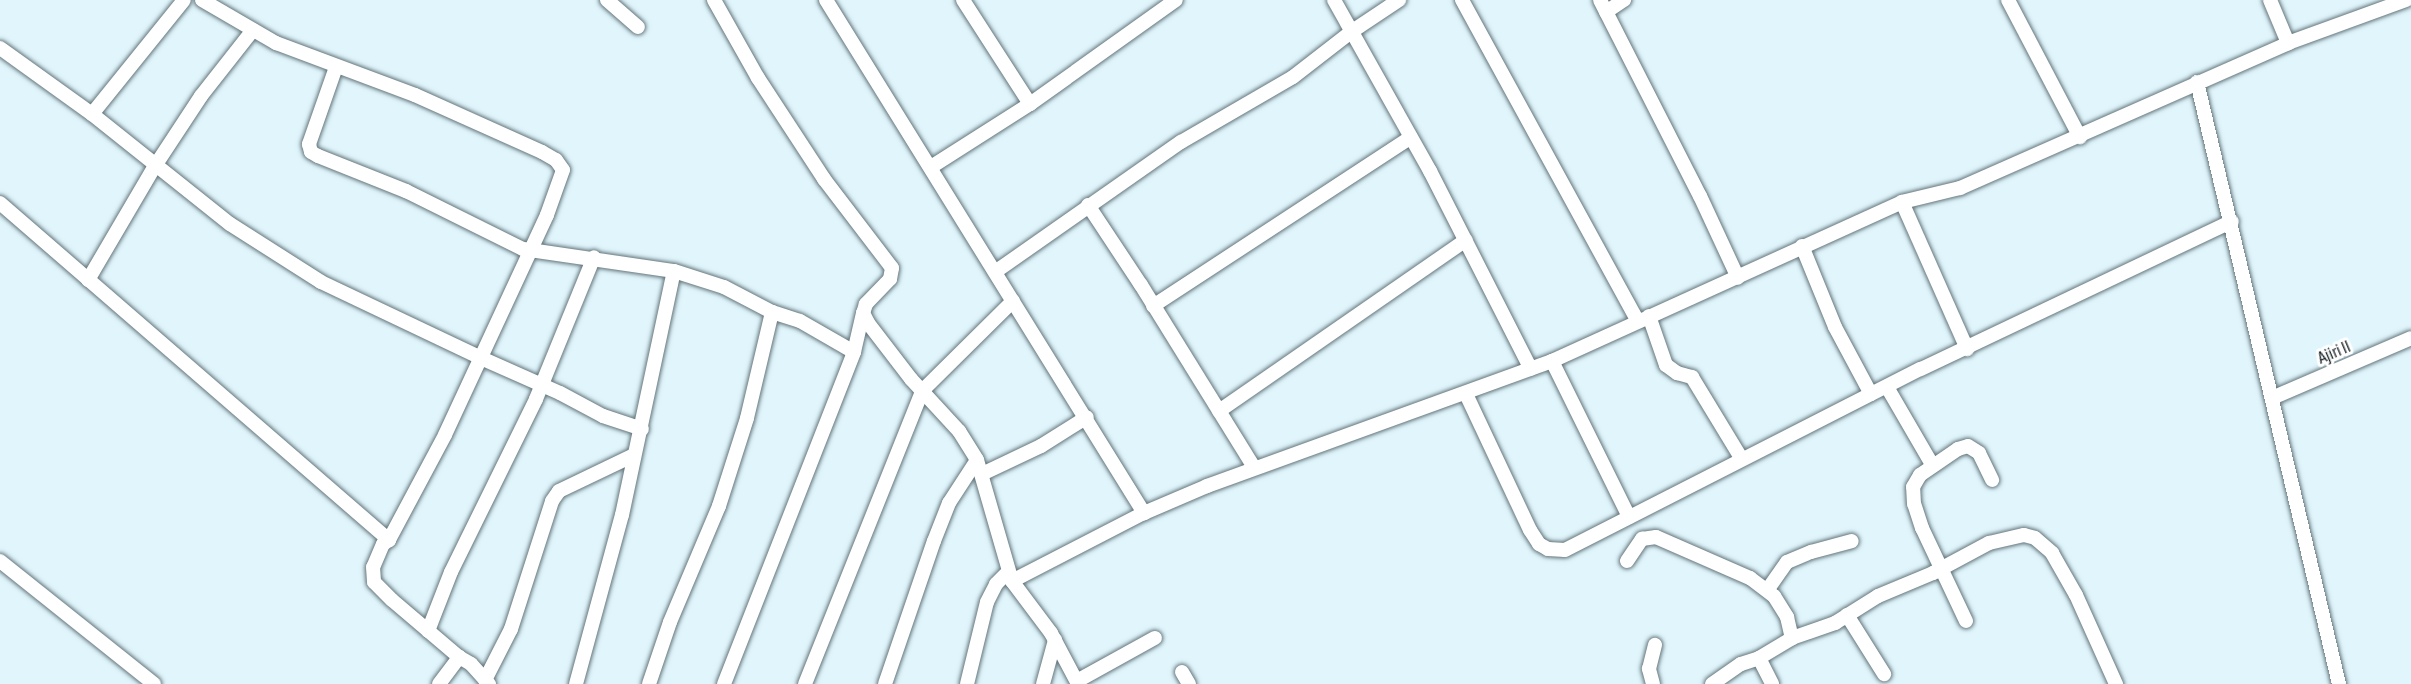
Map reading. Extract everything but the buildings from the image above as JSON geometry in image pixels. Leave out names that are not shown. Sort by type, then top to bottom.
[{"type":"street","points":[[92,114],[184,0]]},
{"type":"street","points":[[202,0],[276,43],[415,95],[556,160],[563,170],[547,215],[444,435],[389,540],[383,544],[373,567],[374,582],[428,631],[471,664],[487,682],[511,629],[552,501],[560,491],[634,454]]},
{"type":"street","points":[[607,0],[638,27]]},
{"type":"street","points":[[714,0],[758,78],[824,179],[892,268],[890,279],[866,304],[854,352],[724,684]]},
{"type":"street","points":[[826,0],[1087,417],[1144,513]]},
{"type":"street","points":[[963,0],[1030,104]]},
{"type":"street","points":[[931,167],[1030,104],[1176,0]]},
{"type":"street","points":[[1334,0],[1411,136],[1531,369]]},
{"type":"street","points":[[995,272],[1181,142],[1293,77],[1351,32],[1399,0]]},
{"type":"street","points":[[1462,0],[1644,318],[1666,365],[1677,373],[1692,377],[1742,458]]},
{"type":"street","points":[[1624,0],[1603,6],[1700,196],[1738,278]]},
{"type":"street","points":[[2008,0],[2080,137]]},
{"type":"street","points":[[2270,0],[2288,43]]},
{"type":"street","points":[[968,684],[987,602],[996,584],[1010,576],[1144,513],[1254,467],[1466,394],[1552,361],[1902,202],[1960,188],[2080,137],[2102,123],[2197,82],[2211,79],[2288,43],[2402,1]]},
{"type":"street","points":[[88,280],[155,166],[201,96],[253,30]]},
{"type":"street","points":[[0,48],[92,114],[230,224],[321,282],[540,386],[560,393],[603,416],[642,429]]},
{"type":"street","points":[[336,67],[312,132],[310,152],[406,191],[530,250],[594,257],[674,271],[724,287],[772,312],[800,321],[854,352]]},
{"type":"street","points":[[2197,82],[2232,221],[2335,683]]},
{"type":"street","points":[[1153,306],[1411,136]]},
{"type":"street","points":[[1902,202],[1967,349]]},
{"type":"street","points":[[0,203],[389,540]]},
{"type":"street","points":[[1088,205],[1254,467]]},
{"type":"street","points":[[1466,394],[1530,530],[1539,544],[1548,549],[1564,550],[1871,394],[2232,221]]},
{"type":"street","points":[[1219,411],[1466,240]]},
{"type":"street","points":[[1802,246],[1834,327],[1871,394]]},
{"type":"street","points":[[428,631],[451,572],[540,386],[594,257]]},
{"type":"street","points":[[576,684],[622,515],[674,271]]},
{"type":"street","points":[[806,684],[844,582],[922,391],[1013,301]]},
{"type":"street","points":[[650,684],[670,622],[719,506],[747,418],[772,312]]},
{"type":"street","points":[[863,313],[868,323],[922,391],[959,431],[977,460],[1010,576],[1055,640],[1078,683],[1155,638]]},
{"type":"street","name":"Ajiri II","points":[[2272,398],[2411,338]]},
{"type":"street","points":[[1552,361],[1629,517]]},
{"type":"street","points":[[1887,387],[1934,466]]},
{"type":"street","points":[[982,474],[1041,446],[1087,417]]},
{"type":"street","points":[[1966,621],[1914,504],[1913,487],[1920,475],[1958,449],[1968,446],[1979,453],[1992,480]]},
{"type":"street","points":[[885,684],[934,541],[950,503],[977,460]]},
{"type":"street","points":[[1712,684],[1741,664],[1759,658],[1792,638],[1835,623],[1878,596],[1942,569],[1989,543],[2024,535],[2035,538],[2052,553],[2076,595],[2116,684]]},
{"type":"street","points":[[1627,561],[1642,539],[1656,537],[1750,578],[1768,589],[1786,617],[1792,638]]},
{"type":"street","points":[[1768,589],[1787,562],[1811,552],[1851,541]]},
{"type":"street","points":[[0,561],[154,684]]},
{"type":"street","points":[[1847,615],[1884,674]]},
{"type":"street","points":[[1043,684],[1055,640]]},
{"type":"street","points":[[1653,684],[1649,669],[1655,645]]},
{"type":"street","points":[[439,684],[459,657]]},
{"type":"street","points":[[1759,658],[1772,684]]}]
